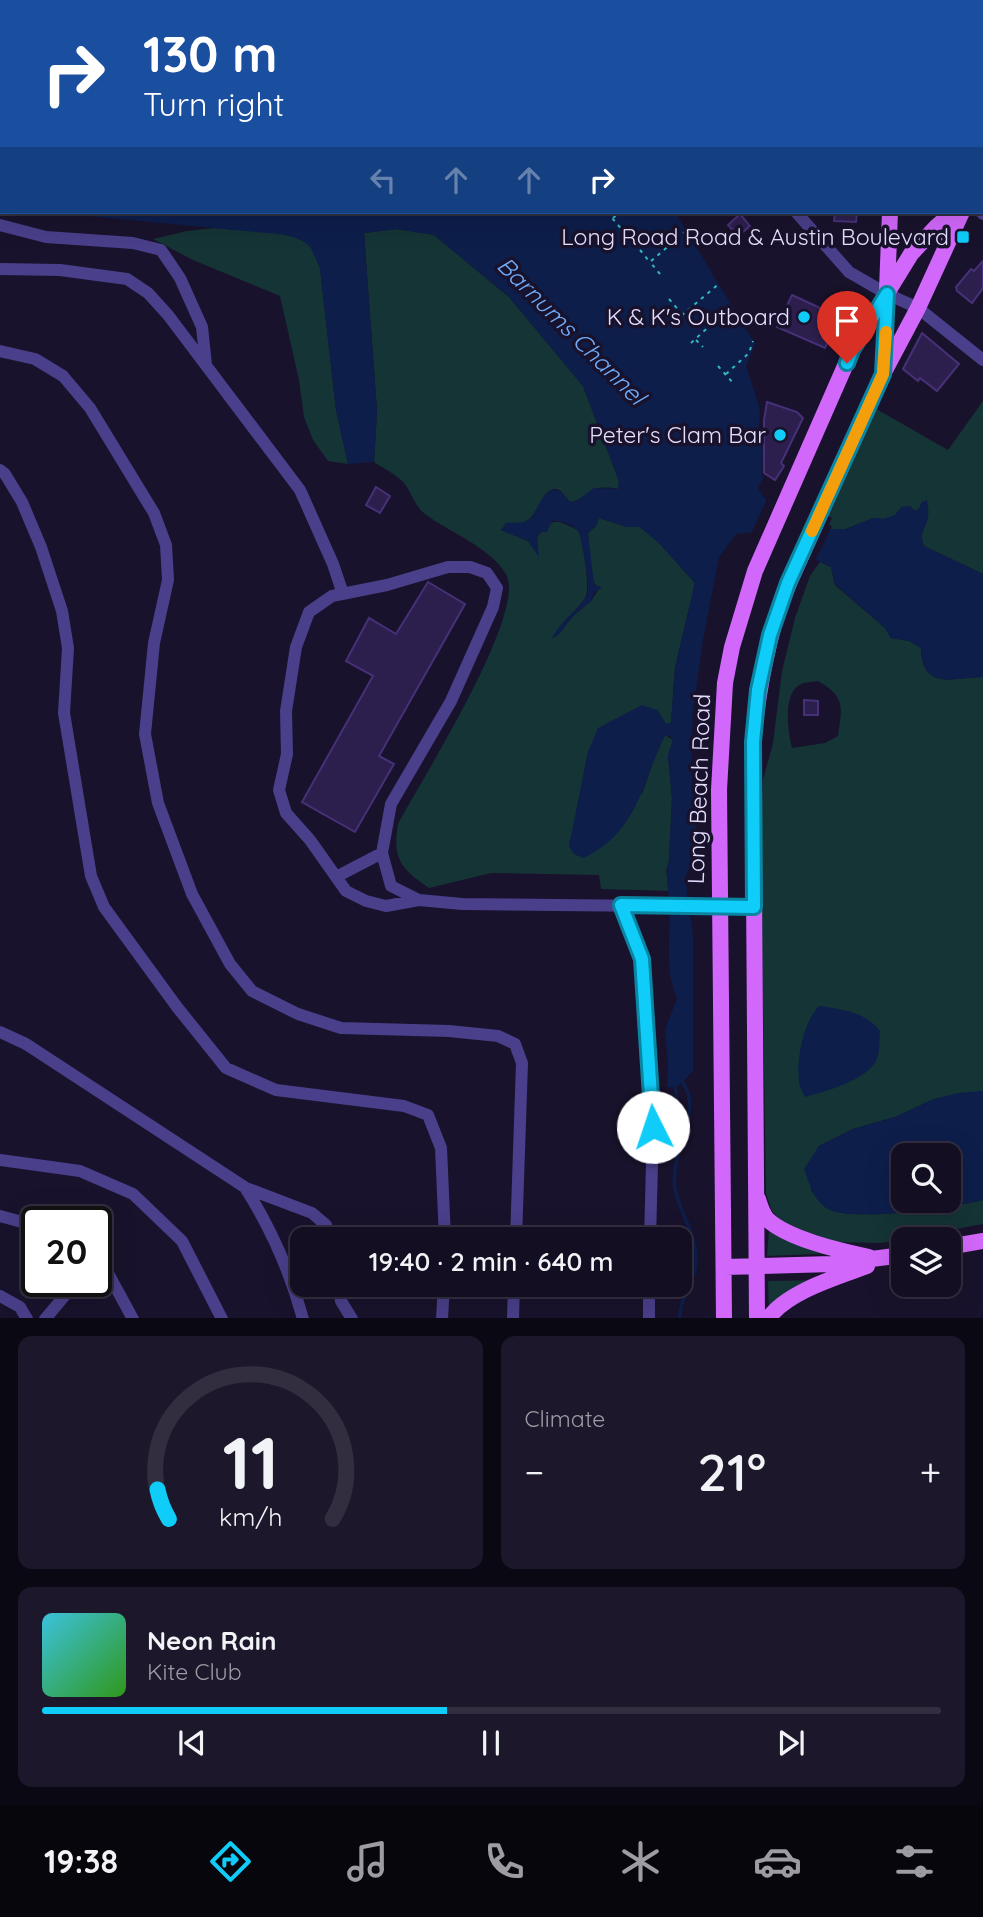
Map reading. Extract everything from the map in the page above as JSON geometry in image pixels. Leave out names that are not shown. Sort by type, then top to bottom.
[{"type":"main road","points":[[887,294],[890,214]]},
{"type":"main road","name":"Long Beach Road","points":[[724,1318],[719,777],[725,683],[739,621],[762,552],[852,350],[911,254],[951,214]]},
{"type":"main road","name":"Long Beach Road","points":[[757,1318],[753,742],[758,690],[770,635],[795,568],[883,374],[918,308],[961,214]]},
{"type":"main road","name":"Long Beach Road","points":[[883,374],[887,294]]},
{"type":"main road","points":[[755,1192],[769,1221],[793,1234],[882,1259]]},
{"type":"main road","points":[[961,1245],[983,1241]]},
{"type":"main road","points":[[724,1267],[891,1257]]},
{"type":"main road","points":[[768,1318],[782,1304],[802,1293],[882,1259]]},
{"type":"street","points":[[798,214],[849,272],[918,308],[983,360]]},
{"type":"street","points":[[0,225],[46,237],[133,243],[161,250],[180,278],[202,327],[206,365]]},
{"type":"street","points":[[0,269],[60,270],[127,279],[148,293],[300,490],[333,564],[342,594]]},
{"type":"street","points":[[0,351],[35,359],[63,376],[90,408],[147,501],[166,545],[168,580],[154,643],[145,734],[158,803],[192,894],[230,964],[252,991],[298,1014],[341,1028],[461,1032],[498,1036],[515,1044],[522,1063],[516,1227]]},
{"type":"street","points":[[0,470],[22,502],[41,547],[62,611],[68,648],[64,713],[91,876],[104,907],[177,1007],[226,1068],[276,1090],[404,1106],[428,1115],[441,1148],[444,1227]]},
{"type":"street","points":[[419,900],[391,886],[382,853],[391,804],[451,701],[493,607],[497,588],[487,573],[470,567],[448,567],[387,585],[332,596],[309,612],[296,647],[286,711],[287,754],[279,790],[286,813],[310,840],[346,891],[366,901],[386,906],[419,900],[462,904],[754,907]]},
{"type":"street","points":[[336,877],[382,853]]},
{"type":"street","points":[[621,905],[642,959],[653,1127],[650,1227]]},
{"type":"street","points":[[0,1032],[26,1044],[246,1188],[312,1213],[327,1227]]},
{"type":"street","points":[[0,1160],[80,1171],[133,1194],[182,1241],[222,1318]]},
{"type":"street","points":[[246,1188],[277,1242],[289,1270],[303,1318]]},
{"type":"street","points":[[0,1216],[21,1222]]},
{"type":"street","points":[[112,1280],[133,1318]]},
{"type":"street","points":[[0,1296],[20,1307],[27,1318]]},
{"type":"street","points":[[45,1318],[63,1297]]},
{"type":"street","points":[[340,1297],[352,1318]]},
{"type":"street","points":[[442,1318],[443,1297]]},
{"type":"street","points":[[513,1318],[514,1297]]},
{"type":"street","points":[[649,1297],[649,1318]]},
{"type":"path","points":[[609,214],[624,231]]},
{"type":"path","points":[[613,218],[618,214]]},
{"type":"path","points":[[650,262],[687,230]]},
{"type":"path","points":[[640,250],[660,274]]},
{"type":"path","points":[[675,321],[720,283]]},
{"type":"path","points":[[669,299],[682,315]]},
{"type":"path","points":[[691,342],[729,308],[744,324]]},
{"type":"path","points":[[695,339],[703,347]]},
{"type":"path","points":[[726,374],[749,353],[753,341]]},
{"type":"path","points":[[718,366],[734,384]]},
{"type":"green space","points":[[214,228],[284,234],[303,241],[314,253],[320,268],[336,410],[348,464],[328,461],[313,440],[304,417],[299,380],[280,296],[193,260],[153,239]]},
{"type":"green space","points":[[397,229],[434,235],[509,297],[583,386],[619,481],[618,489],[596,489],[571,502],[561,491],[554,489],[545,495],[532,517],[501,530],[528,541],[538,555],[537,537],[552,523],[560,522],[578,530],[586,564],[587,593],[582,603],[563,624],[559,634],[572,617],[591,601],[600,587],[595,585],[592,573],[588,533],[596,526],[599,518],[627,527],[640,527],[659,543],[695,583],[675,668],[671,723],[666,724],[657,710],[588,752],[580,795],[642,794],[665,735],[673,740],[668,756],[672,797],[669,861],[666,871],[670,891],[601,889],[599,875],[491,873],[429,888],[405,869],[398,855],[398,824],[448,737],[487,659],[502,624],[509,594],[506,574],[490,556],[425,514],[404,483],[374,462],[377,411],[364,233]]},
{"type":"green space","points":[[983,401],[983,574],[924,546],[921,534],[926,523],[922,502],[919,509],[914,511],[883,519],[873,518],[846,529],[827,529],[832,518],[823,514],[871,406],[948,450]]},
{"type":"green space","points":[[820,562],[831,567],[835,585],[885,628],[891,638],[909,641],[921,648],[927,671],[934,677],[983,677],[983,1092],[934,1099],[895,1117],[853,1129],[819,1146],[811,1190],[825,1207],[837,1212],[855,1214],[961,1213],[961,1204],[983,1200],[983,1224],[961,1228],[891,1227],[891,1241],[834,1242],[785,1224],[772,1211],[766,1193],[759,888],[763,780],[773,743],[782,671],[795,618],[810,576]],"holes":[[[818,681],[834,692],[841,710],[838,736],[825,743],[792,748],[788,713],[795,689],[803,683]]]},
{"type":"green space","points":[[769,1231],[839,1253],[767,1256]]},
{"type":"green space","points":[[825,1280],[769,1308],[768,1281]]},
{"type":"water","name":"Barnums Channel","points":[[65,214],[676,214],[755,344],[746,366],[760,409],[758,444],[763,444],[764,477],[758,488],[766,500],[827,529],[846,529],[873,518],[884,519],[895,515],[901,507],[910,506],[915,511],[927,500],[928,518],[922,535],[924,546],[983,574],[983,677],[942,679],[927,671],[921,648],[909,641],[891,638],[885,628],[835,584],[831,567],[755,532],[736,534],[719,557],[693,711],[691,764],[696,828],[692,863],[685,877],[693,936],[693,1071],[680,1085],[667,1088],[665,1030],[677,998],[669,962],[670,911],[667,875],[672,797],[668,756],[673,740],[670,736],[665,735],[636,806],[615,835],[601,848],[583,858],[574,854],[569,846],[588,752],[598,728],[642,705],[657,710],[666,724],[671,723],[675,668],[695,583],[659,543],[640,527],[627,527],[599,518],[596,526],[588,533],[594,585],[602,587],[552,639],[587,595],[587,574],[580,534],[568,524],[552,521],[547,532],[541,532],[537,537],[539,557],[528,541],[501,530],[506,523],[529,520],[549,491],[559,491],[571,502],[577,501],[594,488],[618,489],[619,481],[583,386],[509,297],[434,235],[397,229],[364,233],[377,411],[374,462],[348,464],[336,410],[320,268],[310,246],[288,235]]},
{"type":"water","points":[[819,1006],[852,1012],[868,1020],[880,1031],[879,1052],[872,1066],[856,1079],[805,1097],[799,1083],[800,1052],[809,1021]]},
{"type":"water","points":[[983,1092],[983,1200],[961,1204],[961,1143],[891,1143],[891,1213],[837,1212],[825,1207],[817,1199],[804,1169],[819,1146],[853,1129],[895,1117],[934,1099],[958,1093]]},
{"type":"pier","points":[[768,497],[832,526],[814,563],[755,535],[750,536]]},
{"type":"building","points":[[740,214],[750,226],[738,236],[728,225]]},
{"type":"building","points":[[835,214],[857,214],[856,222],[834,221]]},
{"type":"building","points":[[983,261],[983,288],[972,303],[957,291],[956,287],[971,269],[974,271]]},
{"type":"building","name":"K & K's Outboard","points":[[792,295],[829,312],[824,322],[835,327],[825,348],[777,327]]},
{"type":"building","points":[[922,333],[959,364],[937,391],[903,369]]},
{"type":"building","name":"Peter's Clam Bar","points":[[767,402],[797,412],[803,418],[781,463],[784,466],[775,480],[764,473],[764,420]]},
{"type":"building","points":[[376,487],[390,496],[380,513],[366,505]]},
{"type":"building","points":[[428,582],[465,604],[379,756],[394,764],[355,832],[302,802],[373,676],[346,661],[369,618],[396,634]]},
{"type":"building","points":[[804,700],[818,701],[818,715],[804,715]]},
{"type":"waterway","points":[[680,1318],[696,1262],[694,1242],[677,1198],[674,1178],[690,1106],[689,1095],[683,1082]]},
{"type":"waterway","points":[[675,1086],[681,1137]]},
{"type":"slow traffic","points":[[812,531],[883,374],[886,332]]},
{"type":"place","name":"Long Road Road & Austin Boulevard","points":[[963,237]]},
{"type":"place","name":"K & K's Outboard","points":[[804,317]]},
{"type":"place","name":"Peter's Clam Bar","points":[[780,435]]},
{"type":"route","points":[[653,1127],[642,959],[621,905],[754,907],[753,742],[758,690],[770,635],[788,583],[883,374],[887,294],[852,350],[847,363]]}]
